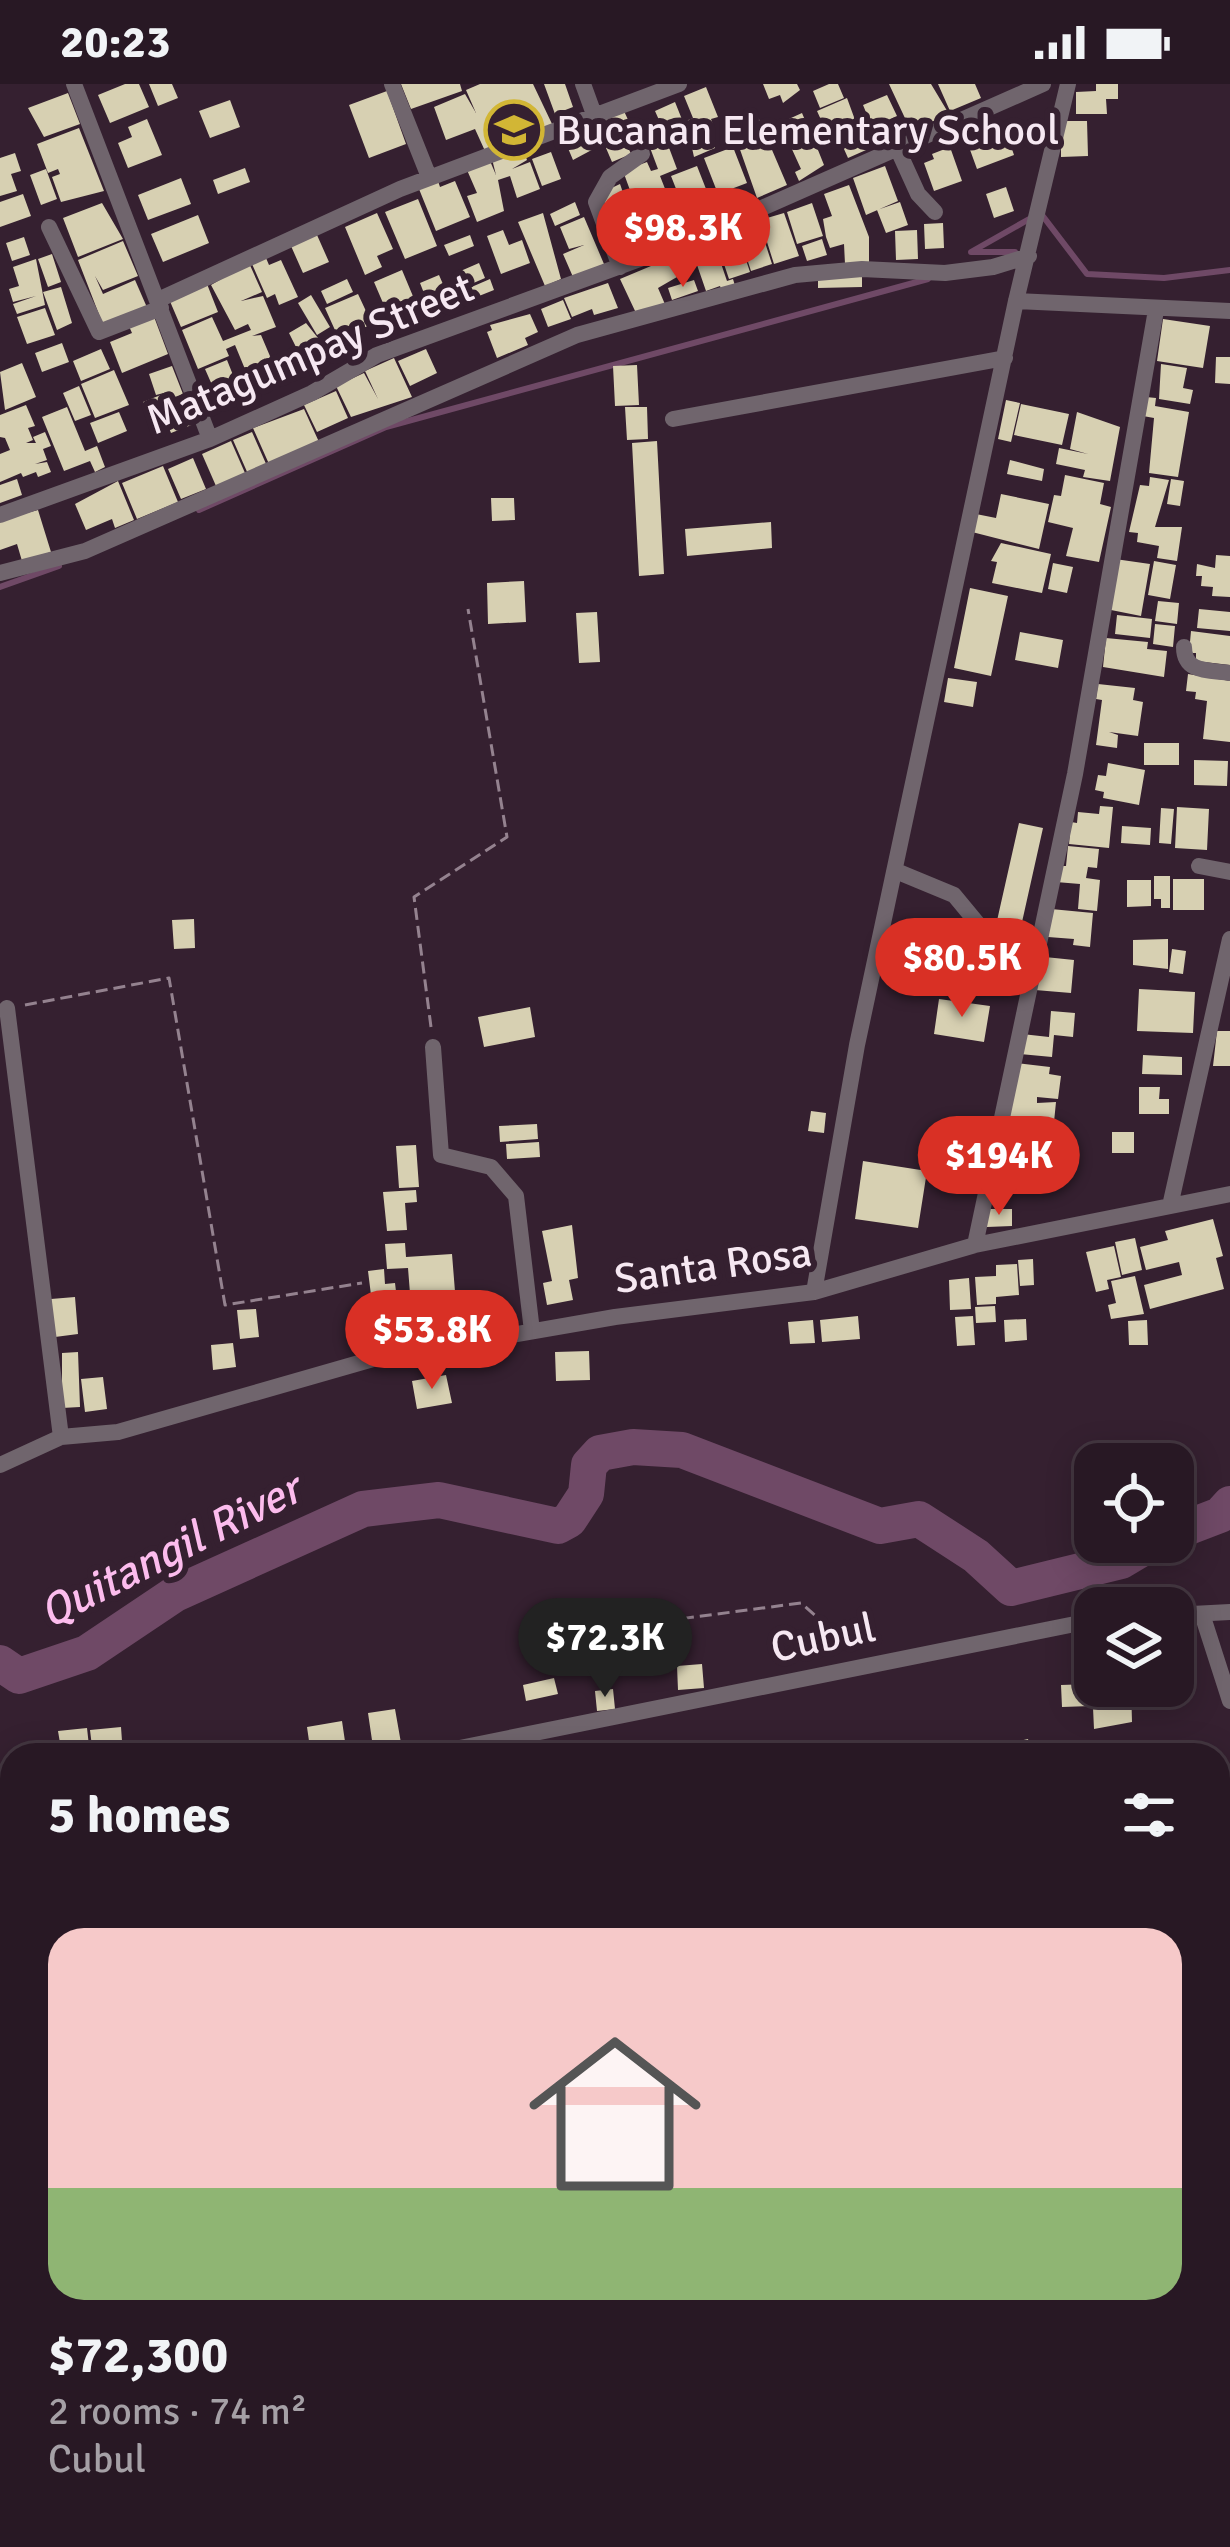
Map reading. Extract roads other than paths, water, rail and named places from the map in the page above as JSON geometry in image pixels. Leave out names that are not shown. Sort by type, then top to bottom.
[{"type":"street","points":[[74,84],[210,439]]},
{"type":"street","points":[[392,84],[429,177]]},
{"type":"street","points":[[583,84],[596,117]]},
{"type":"street","points":[[49,227],[99,332],[429,177],[679,84]]},
{"type":"street","name":"Matagumpay Street","points":[[0,513],[210,439],[312,392],[377,355],[620,267],[1043,84]]},
{"type":"street","points":[[814,1292],[857,1046],[1016,302],[1068,84]]},
{"type":"street","points":[[898,150],[917,194],[934,212]]},
{"type":"street","points":[[620,267],[596,202],[610,177],[642,154]]},
{"type":"street","points":[[0,573],[85,551],[577,335],[795,275],[862,269],[945,273],[1029,256]]},
{"type":"street","points":[[1016,302],[1230,311]]},
{"type":"street","points":[[975,1245],[1076,774],[1156,310]]},
{"type":"street","points":[[673,419],[1005,358]]},
{"type":"street","points":[[1184,647],[1191,666],[1230,673]]},
{"type":"street","points":[[1199,866],[1230,872]]},
{"type":"street","points":[[896,871],[954,895],[978,924]]},
{"type":"street","points":[[1170,1206],[1230,939]]},
{"type":"street","points":[[7,1008],[61,1437]]},
{"type":"street","points":[[433,1047],[441,1156],[491,1167],[516,1196],[532,1331]]},
{"type":"street","name":"Santa Rosa","points":[[0,1465],[61,1437],[118,1432],[373,1359],[532,1331],[814,1292],[975,1245],[1230,1194]]},
{"type":"street","points":[[1194,1614],[1230,1612]]},
{"type":"street","points":[[1202,1614],[1230,1701]]},
{"type":"street","name":"Cubul","points":[[474,1743],[1074,1624]]},
{"type":"street","points":[[495,1738],[498,1743]]},
{"type":"waterway","points":[[1042,215],[1087,274],[1164,278],[1230,270]]},
{"type":"waterway","points":[[1015,252],[971,252],[1031,218]]},
{"type":"waterway","points":[[199,510],[386,427],[928,279]]},
{"type":"waterway","points":[[0,587],[59,566]]},
{"type":"waterway","name":"Quitangil River","points":[[0,1663],[19,1676],[87,1653],[175,1594],[363,1509],[439,1500],[558,1526],[569,1520],[586,1494],[589,1465],[600,1453],[633,1447],[682,1450],[880,1526],[919,1519],[976,1556],[1011,1588],[1113,1563]]},
{"type":"waterway","name":"Quitangil River","points":[[1194,1525],[1220,1515],[1230,1504]]},
{"type":"place","name":"Bucanan Elementary School","points":[[514,130]]}]
